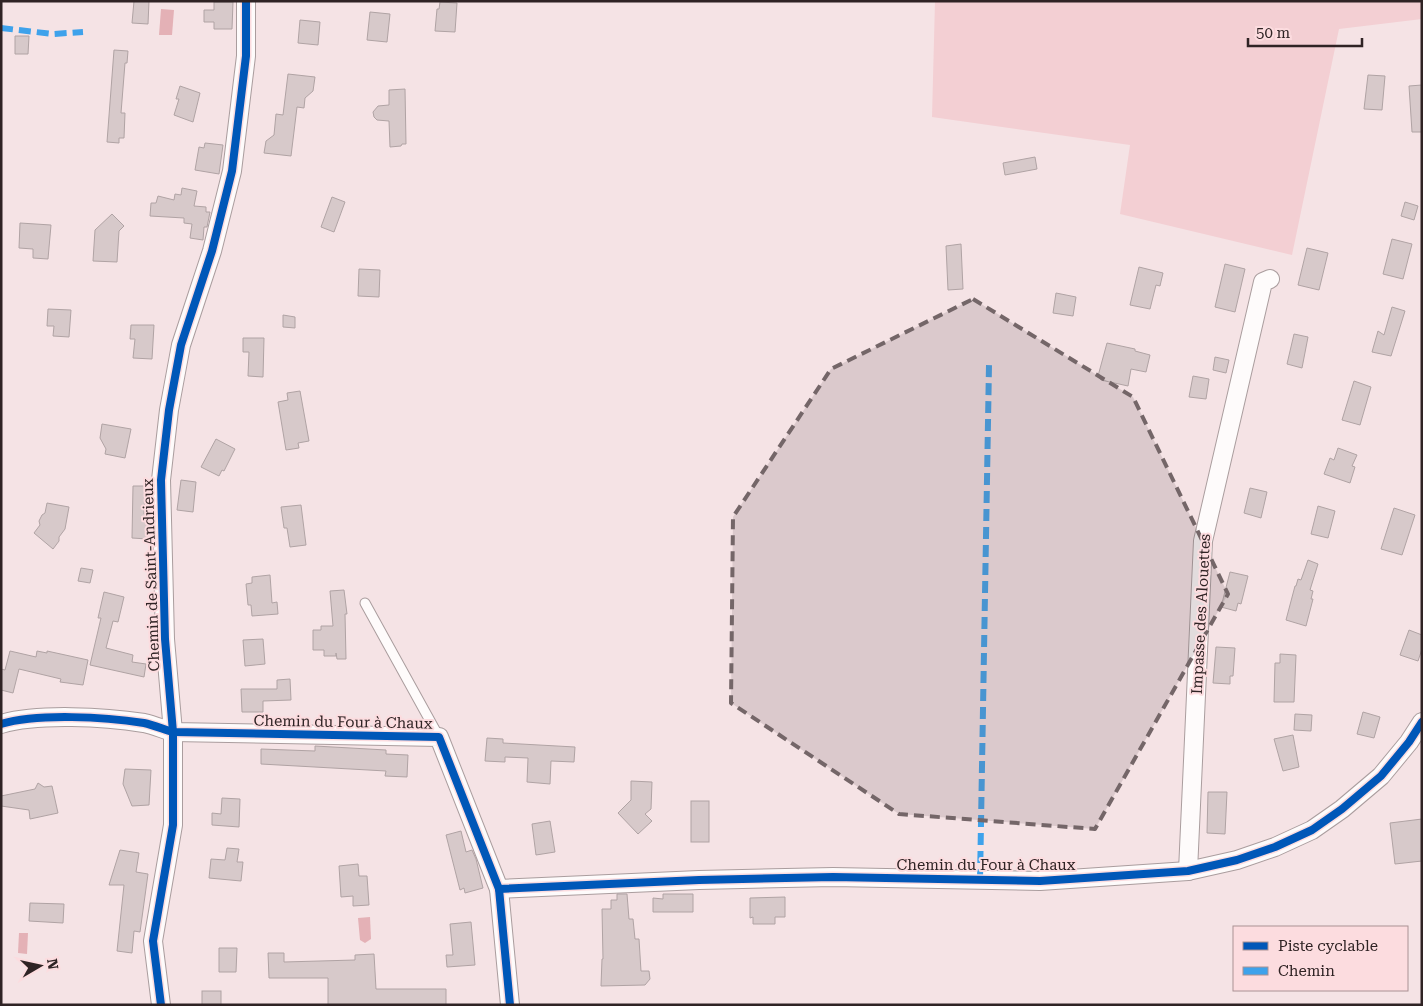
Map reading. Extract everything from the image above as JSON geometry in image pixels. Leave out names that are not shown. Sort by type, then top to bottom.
[{"type":"street","name":"Chemin de Saint-Andrieux","points":[[161,1005],[153,940],[173,825],[173,732],[165,639],[161,480],[169,410],[181,345],[212,250],[232,170],[246,56],[246,1]]},
{"type":"street","name":"Impasse des Alouettes","points":[[1188,871],[1203,541],[1263,282],[1270,279]]},
{"type":"street","name":"Chemin du Four à Chaux","points":[[1,724],[16,719],[76,717],[145,723],[173,732],[439,737],[499,889],[510,1005]]},
{"type":"street","name":"Chemin du Four à Chaux","points":[[499,889],[699,880],[823,878],[1040,882],[1188,871],[1237,860],[1276,847],[1312,830],[1342,809],[1381,776],[1409,742],[1422,722]]},
{"type":"lane","points":[[365,603],[439,737]]},
{"type":"highlighted area","points":[[973,299],[1133,397],[1228,594],[1095,829],[899,814],[731,703],[733,517],[831,369]]},
{"type":"shaded area","points":[[935,1],[1422,1],[1422,19],[1339,29],[1292,255],[1120,214],[1130,145],[932,117]]},
{"type":"shaded area","points":[[161,9],[174,10],[172,35],[159,35]]},
{"type":"shaded area","points":[[370,917],[371,939],[365,943],[360,940],[358,918]]},
{"type":"shaded area","points":[[19,933],[28,933],[27,954],[18,953]]},
{"type":"building","points":[[134,1],[149,1],[148,24],[132,23]]},
{"type":"building","points":[[214,2],[233,2],[232,29],[214,29],[214,22],[204,22],[204,10],[214,10]]},
{"type":"building","points":[[440,2],[457,3],[455,32],[435,31],[437,9],[439,9]]},
{"type":"building","points":[[370,12],[390,14],[387,42],[367,40]]},
{"type":"building","points":[[300,20],[320,22],[318,45],[298,43]]},
{"type":"building","points":[[15,36],[29,36],[28,54],[15,54]]},
{"type":"building","points":[[114,50],[128,51],[127,63],[125,63],[121,113],[125,113],[124,138],[119,138],[119,143],[107,142]]},
{"type":"building","points":[[288,74],[315,77],[313,91],[305,98],[304,108],[297,107],[291,156],[264,153],[266,141],[274,135],[276,114],[283,115]]},
{"type":"building","points":[[1368,75],[1385,76],[1382,110],[1364,109]]},
{"type":"building","points":[[1422,85],[1422,132],[1412,132],[1409,86]]},
{"type":"building","points":[[180,86],[200,93],[193,122],[174,115],[179,99],[176,99]]},
{"type":"building","points":[[405,89],[406,144],[390,147],[389,121],[377,120],[373,112],[378,106],[389,105],[389,90]]},
{"type":"building","points":[[205,143],[223,145],[219,174],[195,170],[199,147],[204,148]]},
{"type":"building","points":[[1035,157],[1037,169],[1005,175],[1003,163]]},
{"type":"building","points":[[182,188],[197,191],[194,206],[206,207],[206,212],[210,212],[207,227],[204,227],[203,240],[190,238],[192,224],[184,223],[184,218],[150,216],[151,203],[156,203],[158,196],[174,200],[175,194],[181,195]]},
{"type":"building","points":[[332,197],[345,202],[334,232],[321,227]]},
{"type":"building","points":[[1405,202],[1418,206],[1414,220],[1401,216]]},
{"type":"building","points":[[112,214],[124,226],[119,231],[117,262],[93,261],[95,230]]},
{"type":"building","points":[[20,223],[51,225],[48,259],[33,258],[33,249],[19,248]]},
{"type":"building","points":[[1392,239],[1412,244],[1403,279],[1383,274]]},
{"type":"building","points":[[961,244],[963,289],[948,290],[946,246]]},
{"type":"building","points":[[1307,248],[1328,253],[1319,290],[1298,285]]},
{"type":"building","points":[[1225,264],[1245,269],[1235,312],[1215,307]]},
{"type":"building","points":[[1139,267],[1163,273],[1160,286],[1156,285],[1150,309],[1130,305]]},
{"type":"building","points":[[359,269],[380,270],[379,297],[358,296]]},
{"type":"building","points":[[1056,293],[1076,297],[1073,316],[1053,313]]},
{"type":"building","points":[[1392,307],[1405,311],[1391,356],[1372,352],[1378,331],[1384,335]]},
{"type":"building","points":[[48,309],[71,310],[69,337],[53,336],[54,326],[47,326]]},
{"type":"building","points":[[283,315],[295,317],[295,328],[283,327]]},
{"type":"building","points":[[131,325],[154,325],[152,359],[133,358],[135,339],[130,339]]},
{"type":"building","points":[[1294,334],[1308,337],[1302,368],[1287,364]]},
{"type":"building","points":[[243,338],[264,338],[263,377],[248,376],[249,352],[243,352]]},
{"type":"building","points":[[1107,343],[1135,349],[1135,351],[1150,355],[1146,372],[1131,369],[1128,386],[1101,380],[1098,376]]},
{"type":"building","points":[[1215,357],[1229,360],[1226,373],[1213,370]]},
{"type":"building","points":[[1193,376],[1209,379],[1206,399],[1189,397]]},
{"type":"building","points":[[1354,381],[1371,387],[1360,425],[1342,420]]},
{"type":"building","points":[[300,391],[309,441],[298,443],[299,448],[286,450],[278,402],[288,400],[287,393]]},
{"type":"building","points":[[102,424],[131,429],[125,458],[105,454],[106,449],[100,438]]},
{"type":"building","points":[[216,439],[235,449],[224,471],[222,470],[219,476],[201,467]]},
{"type":"building","points":[[1338,448],[1357,455],[1352,466],[1355,467],[1350,483],[1324,474],[1330,458],[1334,460]]},
{"type":"building","points":[[181,480],[196,482],[193,512],[177,510]]},
{"type":"building","points":[[133,486],[145,486],[144,514],[148,514],[148,539],[132,538]]},
{"type":"building","points":[[1250,488],[1267,492],[1261,518],[1244,513]]},
{"type":"building","points":[[47,503],[69,507],[65,529],[53,549],[34,533],[40,525],[39,521],[45,513]]},
{"type":"building","points":[[301,505],[306,545],[290,547],[287,528],[284,528],[281,507]]},
{"type":"building","points":[[1318,506],[1335,511],[1328,538],[1311,534]]},
{"type":"building","points":[[1394,508],[1415,515],[1402,555],[1381,549]]},
{"type":"building","points":[[1308,560],[1318,564],[1310,590],[1313,591],[1311,599],[1313,599],[1306,626],[1286,620],[1295,586],[1298,579],[1301,580]]},
{"type":"building","points":[[81,568],[93,570],[90,583],[78,581]]},
{"type":"building","points":[[1230,572],[1248,576],[1241,604],[1238,603],[1236,611],[1221,607]]},
{"type":"building","points":[[270,575],[272,603],[277,602],[278,614],[252,616],[251,605],[248,605],[246,584],[252,583],[252,577]]},
{"type":"building","points":[[344,590],[347,614],[345,614],[346,659],[337,659],[336,653],[336,656],[324,656],[324,650],[313,650],[313,630],[321,630],[321,626],[333,626],[330,591]]},
{"type":"building","points":[[104,592],[124,597],[118,622],[113,621],[106,648],[133,655],[132,662],[146,664],[144,677],[90,665],[101,618],[98,618]]},
{"type":"building","points":[[1409,630],[1422,635],[1422,649],[1418,661],[1400,655]]},
{"type":"building","points":[[263,639],[265,664],[245,666],[243,640]]},
{"type":"building","points":[[1216,647],[1235,648],[1233,676],[1230,676],[1230,684],[1213,683]]},
{"type":"building","points":[[10,651],[36,657],[37,651],[47,653],[47,651],[88,660],[83,685],[60,682],[61,679],[19,669],[13,693],[1,690],[1,669],[5,670]]},
{"type":"building","points":[[1280,654],[1296,655],[1294,702],[1274,702],[1275,663],[1280,663]]},
{"type":"building","points":[[290,679],[291,700],[263,701],[263,712],[242,712],[241,689],[277,689],[277,680]]},
{"type":"building","points":[[1363,712],[1380,717],[1374,738],[1357,734]]},
{"type":"building","points":[[1295,714],[1312,715],[1311,731],[1294,730]]},
{"type":"building","points":[[1293,735],[1299,767],[1283,771],[1274,739]]},
{"type":"building","points":[[487,738],[503,739],[503,743],[575,747],[574,762],[551,761],[550,784],[527,782],[528,758],[505,757],[505,762],[485,761]]},
{"type":"building","points":[[315,746],[386,750],[386,754],[408,755],[407,777],[385,776],[386,771],[261,764],[261,749],[315,751]]},
{"type":"building","points":[[125,769],[151,770],[149,805],[132,806],[123,784]]},
{"type":"building","points":[[631,781],[652,782],[651,809],[645,814],[652,821],[638,834],[618,813],[631,800]]},
{"type":"building","points":[[38,783],[44,787],[52,786],[58,813],[30,819],[29,810],[1,806],[1,796],[35,789]]},
{"type":"building","points":[[1208,792],[1227,792],[1225,834],[1207,833]]},
{"type":"building","points":[[222,798],[240,799],[239,827],[212,825],[212,813],[221,814]]},
{"type":"building","points":[[691,801],[709,801],[709,842],[691,842]]},
{"type":"building","points":[[1422,819],[1422,861],[1395,864],[1390,823]]},
{"type":"building","points":[[550,821],[555,852],[536,855],[532,824]]},
{"type":"building","points":[[461,831],[466,852],[472,850],[476,859],[483,888],[465,893],[464,888],[460,890],[446,835]]},
{"type":"building","points":[[227,848],[239,849],[237,862],[243,862],[241,881],[209,878],[211,859],[225,860]]},
{"type":"building","points":[[120,850],[139,853],[136,872],[148,874],[140,932],[134,931],[132,953],[117,951],[124,885],[109,885]]},
{"type":"building","points":[[358,864],[359,876],[367,876],[369,905],[353,906],[353,896],[341,897],[339,866]]},
{"type":"building","points":[[617,894],[627,894],[629,919],[633,919],[635,939],[639,939],[641,971],[649,971],[650,979],[645,985],[601,986],[603,959],[602,909],[611,909],[611,900],[617,900]]},
{"type":"building","points":[[663,894],[693,894],[693,912],[653,912],[653,898],[663,899]]},
{"type":"building","points":[[785,897],[785,917],[775,917],[775,924],[753,924],[753,917],[750,918],[750,898]]},
{"type":"building","points":[[30,903],[64,904],[63,923],[29,921]]},
{"type":"building","points":[[471,922],[475,965],[447,967],[446,955],[453,955],[450,924]]},
{"type":"building","points":[[219,948],[237,948],[236,972],[219,972]]},
{"type":"building","points":[[268,953],[284,953],[284,962],[355,960],[355,955],[374,954],[376,989],[446,989],[446,1005],[328,1005],[328,978],[269,978]]},
{"type":"building","points":[[202,991],[221,991],[221,1005],[202,1005]]},
{"type":"marked path","points":[[1,28],[53,34],[83,32]]},
{"type":"marked path","points":[[980,881],[989,365]]},
{"type":"cycle path","points":[[161,1005],[153,941],[173,825],[173,732],[165,639],[161,480],[169,410],[181,345],[212,251],[232,171],[246,56],[246,1]]},
{"type":"cycle path","points":[[1,724],[33,718],[72,717],[144,723],[173,732],[439,737],[499,889],[510,1005]]},
{"type":"cycle path","points":[[499,889],[699,880],[833,877],[1040,881],[1188,871],[1237,860],[1275,847],[1312,830],[1342,809],[1381,776],[1409,742],[1422,722]]}]
